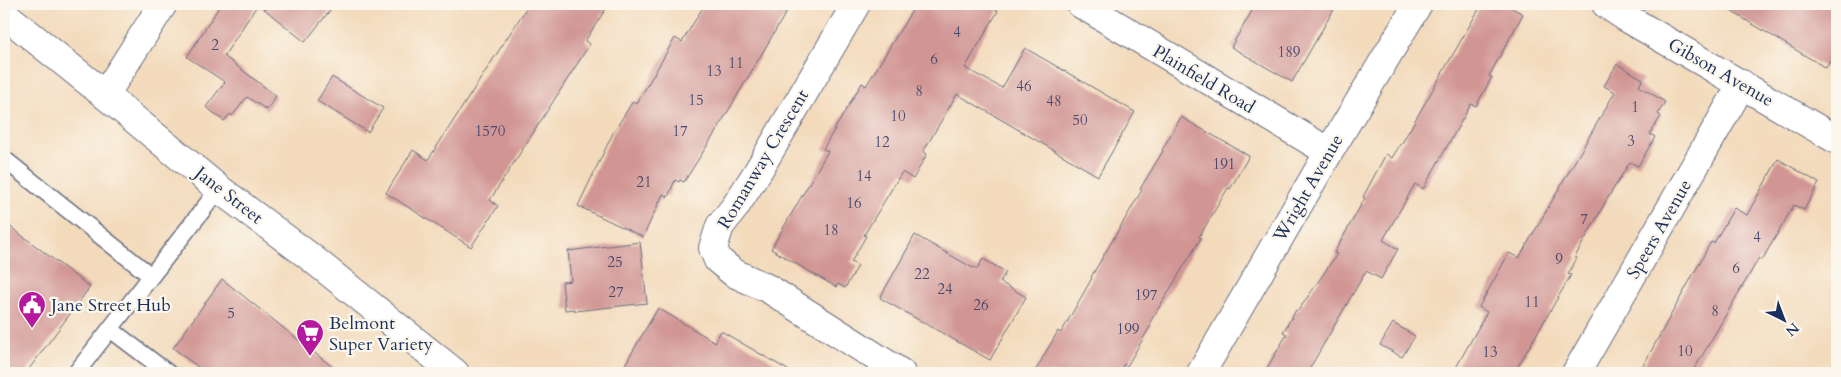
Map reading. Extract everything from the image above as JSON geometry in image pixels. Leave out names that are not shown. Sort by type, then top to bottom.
[{"type":"street","points":[[106,95],[163,4]]},
{"type":"street","name":"Romanway Crescent","points":[[856,4],[758,172],[720,226],[713,248],[718,260],[734,272],[769,289],[901,373]]},
{"type":"street","name":"Plainfield Road","points":[[1081,4],[1329,152]]},
{"type":"street","name":"Wright Avenue","points":[[1201,373],[1329,152],[1418,4]]},
{"type":"street","name":"Gibson Avenue","points":[[1623,9],[1742,84],[1836,137]]},
{"type":"street","name":"Jane Street","points":[[4,14],[106,95],[219,189],[309,256],[456,373]]},
{"type":"street","name":"Speers Avenue","points":[[1576,373],[1742,84]]},
{"type":"lane","points":[[4,159],[151,276]]},
{"type":"lane","points":[[76,373],[219,189]]},
{"type":"lane","points":[[110,329],[168,373]]},
{"type":"building","points":[[221,4],[258,4],[224,56],[276,96],[267,110],[247,97],[232,116],[230,114],[224,121],[206,107],[225,82],[187,57]]},
{"type":"building","points":[[258,4],[335,4],[305,42]]},
{"type":"building","points":[[529,4],[609,4],[585,41],[590,44],[490,200],[498,206],[471,247],[386,193],[413,150],[428,160]]},
{"type":"building","points":[[705,4],[791,4],[684,182],[675,180],[668,197],[663,194],[643,237],[578,206],[613,133],[633,101],[637,103],[675,38],[682,42]]},
{"type":"building","points":[[916,4],[986,4],[998,11],[965,68],[1002,88],[1025,48],[1135,112],[1098,176],[957,94],[923,152],[927,154],[913,179],[902,172],[864,235],[866,236],[851,262],[858,266],[845,288],[838,284],[836,287],[771,249],[828,151],[823,149],[853,98],[862,83],[866,86]]},
{"type":"building","points":[[1256,4],[1337,4],[1292,82],[1231,47]]},
{"type":"building","points":[[1482,4],[1505,4],[1523,14],[1489,76],[1492,77],[1476,106],[1471,104],[1423,189],[1415,184],[1383,240],[1398,249],[1381,279],[1366,271],[1307,373],[1264,373],[1287,334],[1283,332],[1296,310],[1298,311],[1337,254],[1334,253],[1365,198],[1363,197],[1386,154],[1392,158],[1402,143]]},
{"type":"building","points":[[1719,4],[1837,4],[1837,49],[1826,68]]},
{"type":"building","points":[[1617,64],[1643,79],[1639,86],[1665,102],[1658,114],[1661,116],[1650,134],[1655,137],[1638,166],[1630,162],[1606,201],[1575,257],[1577,258],[1568,274],[1571,275],[1514,373],[1453,373],[1487,312],[1479,307],[1509,253],[1519,258],[1615,92],[1604,86]]},
{"type":"building","points":[[332,77],[383,108],[368,132],[317,101]]},
{"type":"building","points":[[1181,117],[1249,156],[1199,237],[1201,238],[1149,324],[1151,325],[1127,366],[1124,364],[1119,373],[1034,373],[1058,331],[1061,333]]},
{"type":"building","points":[[1778,159],[1819,183],[1804,210],[1794,205],[1762,260],[1759,258],[1692,373],[1639,373],[1711,242],[1714,243],[1734,208],[1747,215]]},
{"type":"building","name":"Jane Street Hub","points":[[4,222],[90,287],[26,373],[4,373]]},
{"type":"building","points":[[915,235],[973,268],[977,269],[983,259],[1006,272],[1000,282],[1026,297],[990,360],[880,298]]},
{"type":"building","points":[[640,242],[647,303],[575,311],[575,309],[565,310],[562,282],[571,281],[568,251]]},
{"type":"building","points":[[222,279],[340,373],[206,373],[173,348]]},
{"type":"building","points":[[658,308],[715,342],[721,331],[793,373],[620,373]]},
{"type":"building","points":[[1393,323],[1415,336],[1402,357],[1380,345]]},
{"type":"place","name":"Jane Street Hub","points":[[32,329]]},
{"type":"place","name":"Belmont Super Variety","points":[[310,357]]}]
